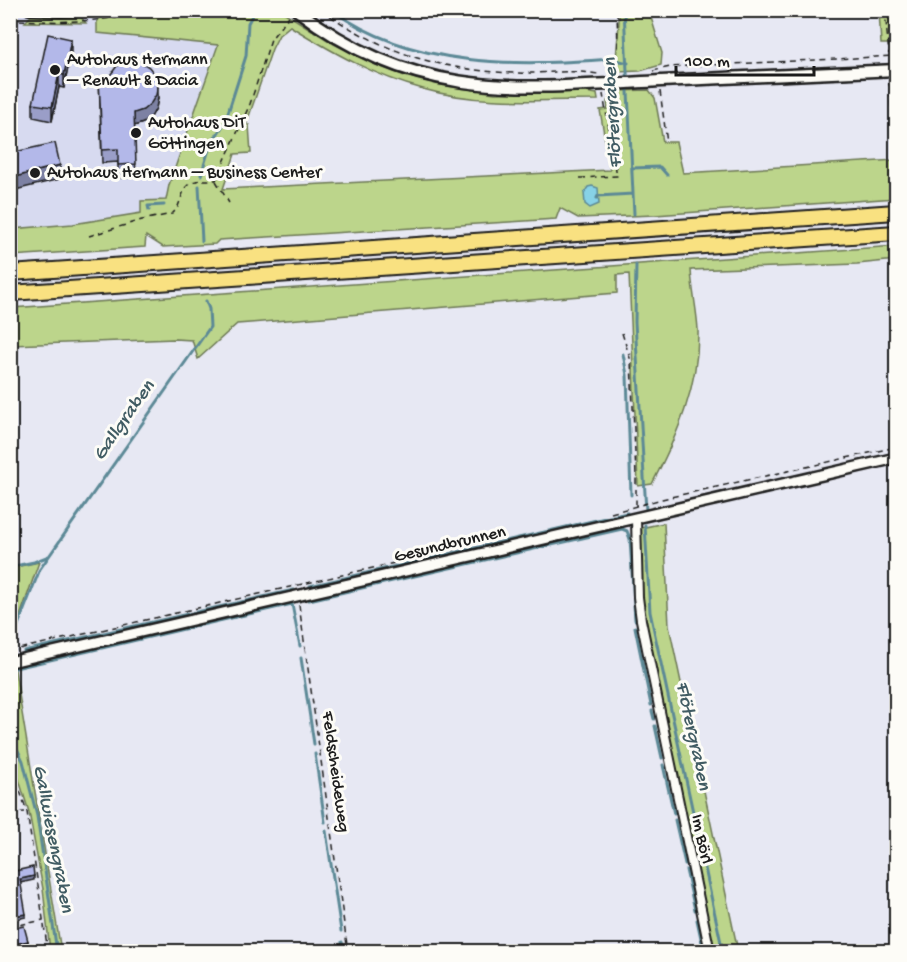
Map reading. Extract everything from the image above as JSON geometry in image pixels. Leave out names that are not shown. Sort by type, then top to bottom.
[{"type":"highway","points":[[10,273],[897,212]]},
{"type":"highway","points":[[10,292],[897,233]]},
{"type":"main road","points":[[295,10],[321,29],[363,53],[409,71],[444,80],[515,87],[601,79],[616,84],[897,70]]},
{"type":"street","points":[[29,10],[60,12],[97,10]]},
{"type":"street","name":"Gesundbrunnen","points":[[10,662],[897,458]]},
{"type":"street","name":"Im Börl","points":[[636,519],[638,597],[641,620],[710,951]]},
{"type":"path","points":[[216,180],[250,104],[271,39],[276,29],[295,10]]},
{"type":"path","points":[[321,10],[365,38],[421,60],[481,71],[517,73],[581,71],[601,79],[604,109],[618,176],[580,178]]},
{"type":"path","points":[[617,10],[618,52]]},
{"type":"path","points":[[885,10],[890,56]]},
{"type":"path","points":[[650,72],[670,67],[897,56]]},
{"type":"path","points":[[658,82],[667,142]]},
{"type":"path","points":[[889,90],[894,140]]},
{"type":"path","points":[[216,180],[229,203]]},
{"type":"path","points":[[89,236],[172,214],[177,209],[185,188],[190,182],[216,180]]},
{"type":"path","points":[[622,333],[631,361],[636,507]]},
{"type":"path","points":[[607,514],[897,447]]},
{"type":"path","points":[[10,651],[465,547]]},
{"type":"path","name":"Feldscheideweg","points":[[300,596],[298,601],[348,951]]},
{"type":"path","points":[[10,761],[27,812],[48,951]]},
{"type":"path","points":[[11,814],[27,812]]},
{"type":"path","points":[[10,927],[44,920]]},
{"type":"path","points":[[17,926],[19,934]]},
{"type":"shaded area","points":[[11,11],[240,11],[166,201],[141,201],[141,213],[73,224],[11,229]]},
{"type":"green space","points":[[129,11],[282,11],[334,44],[371,63],[405,76],[441,85],[495,93],[586,92],[597,94],[598,100],[532,101],[488,100],[444,94],[405,84],[370,70],[290,26],[279,35],[272,49],[246,125],[249,125],[251,153],[235,154],[223,189],[610,170],[600,110],[608,109],[607,101],[615,91],[649,90],[655,98],[663,142],[676,142],[683,173],[896,160],[896,198],[655,215],[578,218],[560,208],[556,219],[219,240],[215,244],[163,247],[146,236],[145,247],[11,256],[11,229],[73,224],[141,213],[141,201],[166,200],[169,185],[218,45],[97,33],[97,22],[101,16]]},
{"type":"green space","points":[[619,11],[649,11],[662,53],[661,65],[640,71],[616,72]]},
{"type":"green space","points":[[879,11],[895,11],[896,44],[881,44]]},
{"type":"green space","points":[[31,16],[81,17],[86,23],[25,22]]},
{"type":"green space","points":[[896,246],[896,260],[857,264],[691,270],[698,330],[695,371],[685,410],[670,448],[652,484],[638,486],[629,274],[617,275],[617,293],[237,324],[198,359],[192,340],[11,345],[11,308]]},
{"type":"green space","points":[[664,523],[669,626],[738,951],[714,951],[651,655],[642,597],[640,533],[641,528]]},
{"type":"green space","points":[[39,562],[11,642],[11,568]]},
{"type":"green space","points":[[11,670],[15,670],[61,951],[50,951],[43,889],[29,812],[11,754]]},
{"type":"water","points":[[588,187],[598,188],[599,204],[590,208],[585,204],[584,193]]},
{"type":"building","name":"Autohaus Hermann – Renault & Dacia","points":[[48,34],[71,39],[64,75],[59,74],[52,107],[33,104]]},
{"type":"building","points":[[131,61],[141,62],[149,67],[158,85],[151,103],[143,110],[134,113],[136,164],[118,165],[118,149],[102,150],[99,77],[108,78],[117,66]]},
{"type":"building","points":[[55,143],[60,165],[11,178],[10,153]]},
{"type":"building","points":[[10,849],[15,871],[33,867],[34,876],[20,879],[26,914],[12,916],[10,909]]},
{"type":"building","points":[[24,926],[28,941],[10,945],[10,929]]},
{"type":"waterway","name":"Gallgraben","points":[[201,175],[210,146],[225,122],[246,56],[248,23],[255,10]]},
{"type":"waterway","points":[[332,10],[364,29],[397,44],[431,53],[503,62],[539,63],[612,59],[628,63]]},
{"type":"waterway","name":"Flötergraben","points":[[624,10],[634,214]]},
{"type":"waterway","points":[[632,168],[660,167],[667,175]]},
{"type":"waterway","name":"Gallgraben","points":[[199,186],[202,241]]},
{"type":"waterway","points":[[597,198],[598,196],[633,194]]},
{"type":"waterway","points":[[149,210],[148,206],[164,205]]},
{"type":"waterway","name":"Flötergraben","points":[[636,265],[635,322],[646,511]]},
{"type":"waterway","name":"Gallgraben","points":[[11,643],[40,569],[210,327],[206,301]]},
{"type":"waterway","points":[[623,354],[627,375],[631,495]]},
{"type":"waterway","points":[[310,586],[627,513]]},
{"type":"waterway","name":"Flötergraben","points":[[645,525],[650,612],[723,952]]},
{"type":"waterway","points":[[309,600],[622,529],[627,531],[630,539],[635,620]]},
{"type":"waterway","points":[[10,567],[49,556]]},
{"type":"waterway","points":[[24,651],[294,590]]},
{"type":"waterway","points":[[10,724],[11,669],[292,604],[300,646]]},
{"type":"waterway","points":[[635,627],[651,705]]},
{"type":"waterway","points":[[301,658],[314,744]]},
{"type":"waterway","points":[[652,711],[654,719]]},
{"type":"waterway","points":[[655,726],[662,758]]},
{"type":"waterway","name":"Gallwiesengraben","points":[[10,734],[23,761],[37,816],[57,952]]},
{"type":"waterway","points":[[315,754],[325,822]]},
{"type":"waterway","points":[[663,765],[674,814]]},
{"type":"waterway","points":[[675,820],[685,864]]},
{"type":"waterway","points":[[326,831],[341,931]]},
{"type":"waterway","points":[[686,870],[695,910]]},
{"type":"waterway","points":[[697,920],[704,952]]},
{"type":"waterway","points":[[342,942],[344,952]]},
{"type":"place","name":"Autohaus Hermann – Renault & Dacia","points":[[55,70]]},
{"type":"place","name":"Autohaus DiT Göttingen","points":[[136,133]]},
{"type":"place","name":"Autohaus Hermann – Business Center","points":[[35,173]]}]
